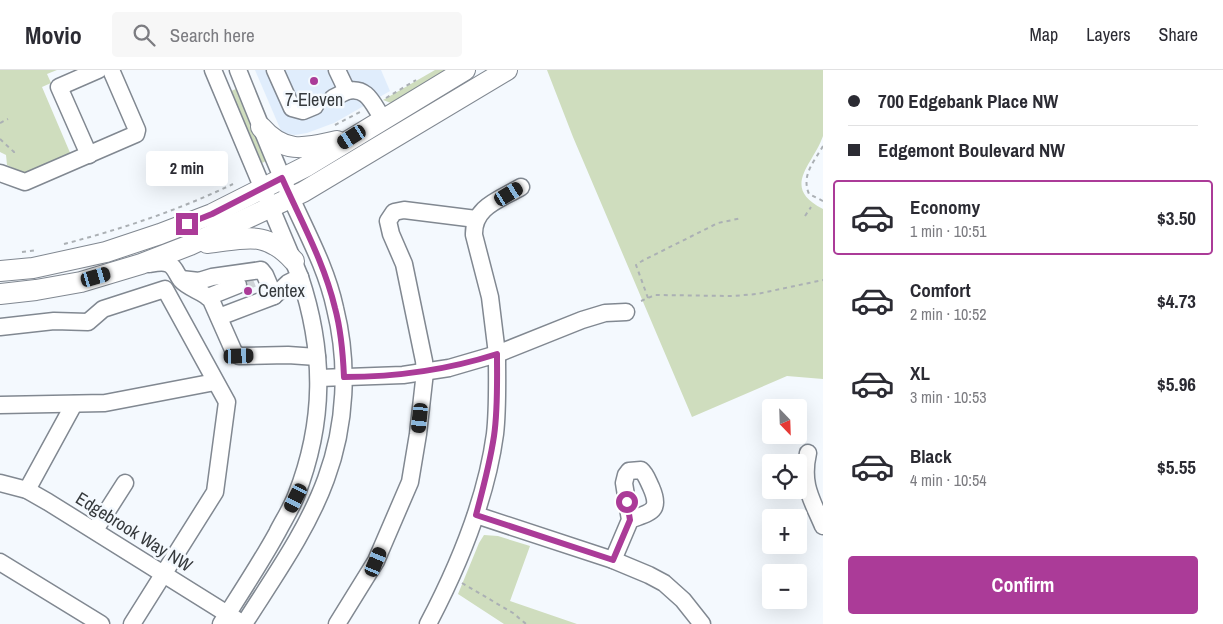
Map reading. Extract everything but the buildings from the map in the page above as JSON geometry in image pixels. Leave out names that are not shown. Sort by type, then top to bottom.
[{"type":"main road","points":[[0,271],[33,268],[133,244],[212,214],[307,166],[465,70]]},
{"type":"main road","points":[[0,294],[81,282],[141,264],[190,245],[303,192],[508,70]]},
{"type":"main road","points":[[261,127],[274,140],[294,148],[352,137]]},
{"type":"main road","points":[[190,245],[265,239],[283,248],[297,269]]},
{"type":"street","points":[[89,155],[60,87],[98,70]]},
{"type":"street","points":[[0,173],[24,182],[135,134],[137,132],[111,70]]},
{"type":"street","points":[[213,70],[297,269],[310,308],[316,340],[319,378],[315,431],[296,498],[268,548],[224,619]]},
{"type":"street","points":[[238,70],[282,178],[311,240],[335,308],[343,357],[344,377],[344,393],[336,448],[326,480],[294,544],[243,624]]},
{"type":"street","points":[[275,70],[292,108],[303,111],[315,106]]},
{"type":"street","points":[[337,70],[340,95],[357,90],[366,94],[383,119]]},
{"type":"street","points":[[428,624],[452,576],[476,515],[488,472],[494,434],[497,403],[497,354],[490,296],[474,235],[476,219],[485,208],[520,187]]},
{"type":"street","points":[[337,624],[376,562],[410,482],[418,434],[425,372],[424,361],[404,264],[391,234],[388,221],[394,212],[404,210],[476,219]]},
{"type":"street","points":[[141,264],[168,263],[180,279],[213,306],[234,352],[239,356],[288,354],[317,357]]},
{"type":"street","points":[[213,306],[256,286],[288,283],[297,269]]},
{"type":"street","points":[[180,279],[199,281],[212,277],[260,270],[256,286]]},
{"type":"street","points":[[213,306],[256,286]]},
{"type":"street","points":[[0,327],[54,321],[88,322],[103,309],[165,289],[227,402],[215,492],[132,624]]},
{"type":"street","points":[[319,378],[376,377],[449,368],[497,354],[582,320],[605,313],[626,312]]},
{"type":"street","points":[[0,405],[105,403],[215,382]]},
{"type":"street","points":[[27,490],[74,404]]},
{"type":"street","points":[[808,453],[805,464],[805,481],[823,526]]},
{"type":"street","name":"Edgebrook Way NW","points":[[0,483],[27,490],[95,530],[163,574],[224,619],[243,624]]},
{"type":"street","points":[[95,530],[125,483]]},
{"type":"street","points":[[476,515],[613,560],[649,575],[664,583],[683,600],[702,624]]},
{"type":"street","points":[[613,560],[630,520]]},
{"type":"street","points":[[0,562],[101,624]]},
{"type":"path","points":[[0,122],[8,119]]},
{"type":"path","points":[[0,139],[14,152],[17,151]]},
{"type":"path","points":[[823,146],[808,172],[805,182],[809,194],[823,201]]},
{"type":"path","points":[[56,246],[142,222],[202,199],[234,184]]},
{"type":"path","points":[[804,216],[811,207]]},
{"type":"path","points":[[648,298],[636,265],[718,223],[742,218]]},
{"type":"path","points":[[18,253],[37,250]]},
{"type":"path","points":[[641,301],[654,295],[732,296],[758,294],[823,280]]},
{"type":"path","points":[[452,576],[513,613],[526,624]]},
{"type":"shaded area","points":[[255,70],[381,70],[390,91],[334,123],[307,133],[295,135],[282,133]]},
{"type":"green space","points":[[0,70],[57,70],[47,74],[51,83],[42,87],[71,155],[26,174],[7,165],[6,155],[0,152]]},
{"type":"green space","points":[[435,70],[448,70],[391,103],[383,100]]},
{"type":"green space","points":[[547,70],[823,70],[823,136],[807,166],[801,184],[803,192],[810,201],[823,209],[823,379],[787,376],[692,417],[573,137]]},
{"type":"green space","points":[[236,89],[266,161],[262,163],[231,91]]},
{"type":"green space","points":[[484,535],[498,536],[530,546],[510,601],[577,624],[504,624],[458,594]]},
{"type":"tunnel","points":[[238,285],[253,279]]},
{"type":"place","name":"7-Eleven","points":[[314,81]]},
{"type":"place","name":"Centex","points":[[248,291]]},
{"type":"route","points":[[187,224],[212,214],[282,178],[311,240],[326,279],[335,308],[343,357],[344,377],[376,377],[425,372],[449,368],[497,354],[497,403],[494,434],[488,472],[476,515],[613,560],[630,520],[627,502]]}]
